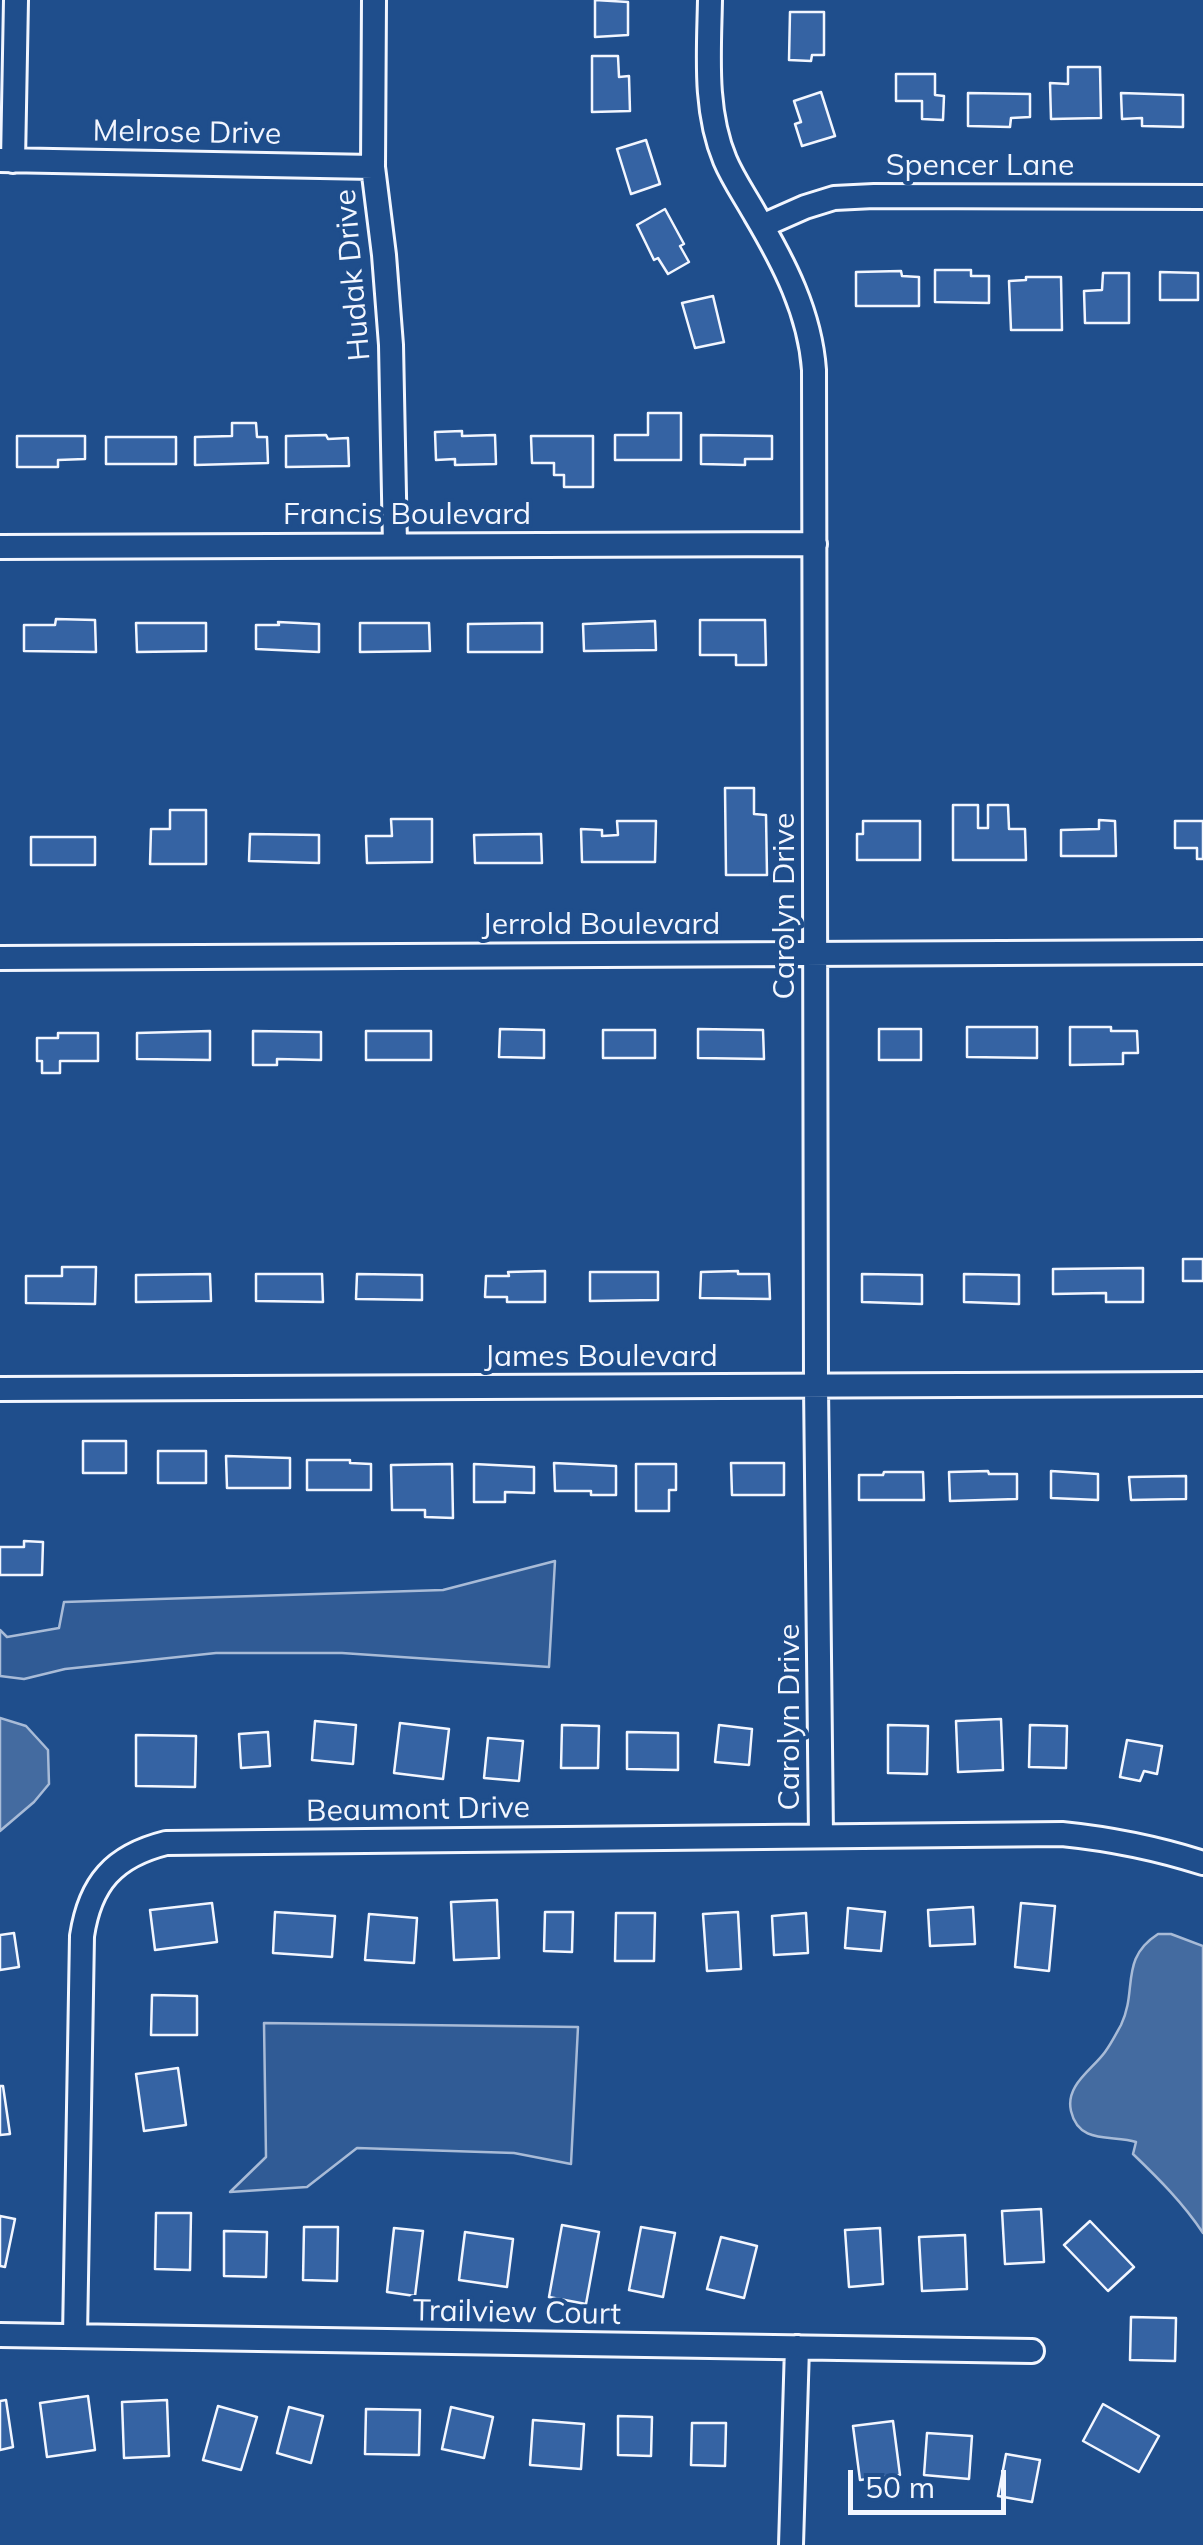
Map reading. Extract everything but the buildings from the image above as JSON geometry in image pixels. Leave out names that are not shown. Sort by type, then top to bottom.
[{"type":"street","points":[[6,160],[16,0]]},
{"type":"street","name":"Hudak Drive","points":[[374,0],[373,166],[391,345],[395,545]]},
{"type":"street","name":"Carolyn Drive","points":[[710,0],[710,100],[724,159],[793,285],[812,341],[814,370],[821,1836]]},
{"type":"street","name":"Melrose Drive","points":[[6,160],[373,166]]},
{"type":"street","name":"Spencer Lane","points":[[762,226],[834,198],[1203,197]]},
{"type":"street","name":"Francis Boulevard","points":[[0,548],[814,544]]},
{"type":"street","name":"Jerrold Boulevard","points":[[0,958],[1203,952]]},
{"type":"street","name":"James Boulevard","points":[[0,1389],[1203,1384]]},
{"type":"street","name":"Beaumont Drive","points":[[75,2336],[82,1936],[94,1892],[108,1873],[145,1848],[166,1842],[1062,1834],[1128,1842],[1203,1863]]},
{"type":"street","name":"Trailview Court","points":[[0,2335],[1032,2352]]},
{"type":"street","points":[[790,2545],[796,2347]]},
{"type":"shaded area","points":[[555,1561],[549,1667],[342,1653],[216,1653],[65,1669],[24,1679],[0,1676],[0,1630],[7,1637],[59,1628],[64,1602],[443,1590]]},
{"type":"shaded area","points":[[0,1718],[26,1726],[48,1750],[49,1784],[0,1831]]},
{"type":"shaded area","points":[[1158,1934],[1171,1934],[1203,1946],[1203,2233],[1133,2154],[1136,2142],[1089,2134],[1075,2122],[1071,2111],[1076,2086],[1105,2052],[1121,2025],[1138,1954]]},
{"type":"shaded area","points":[[264,2023],[578,2027],[571,2164],[514,2153],[357,2148],[307,2187],[230,2192],[266,2157]]}]
